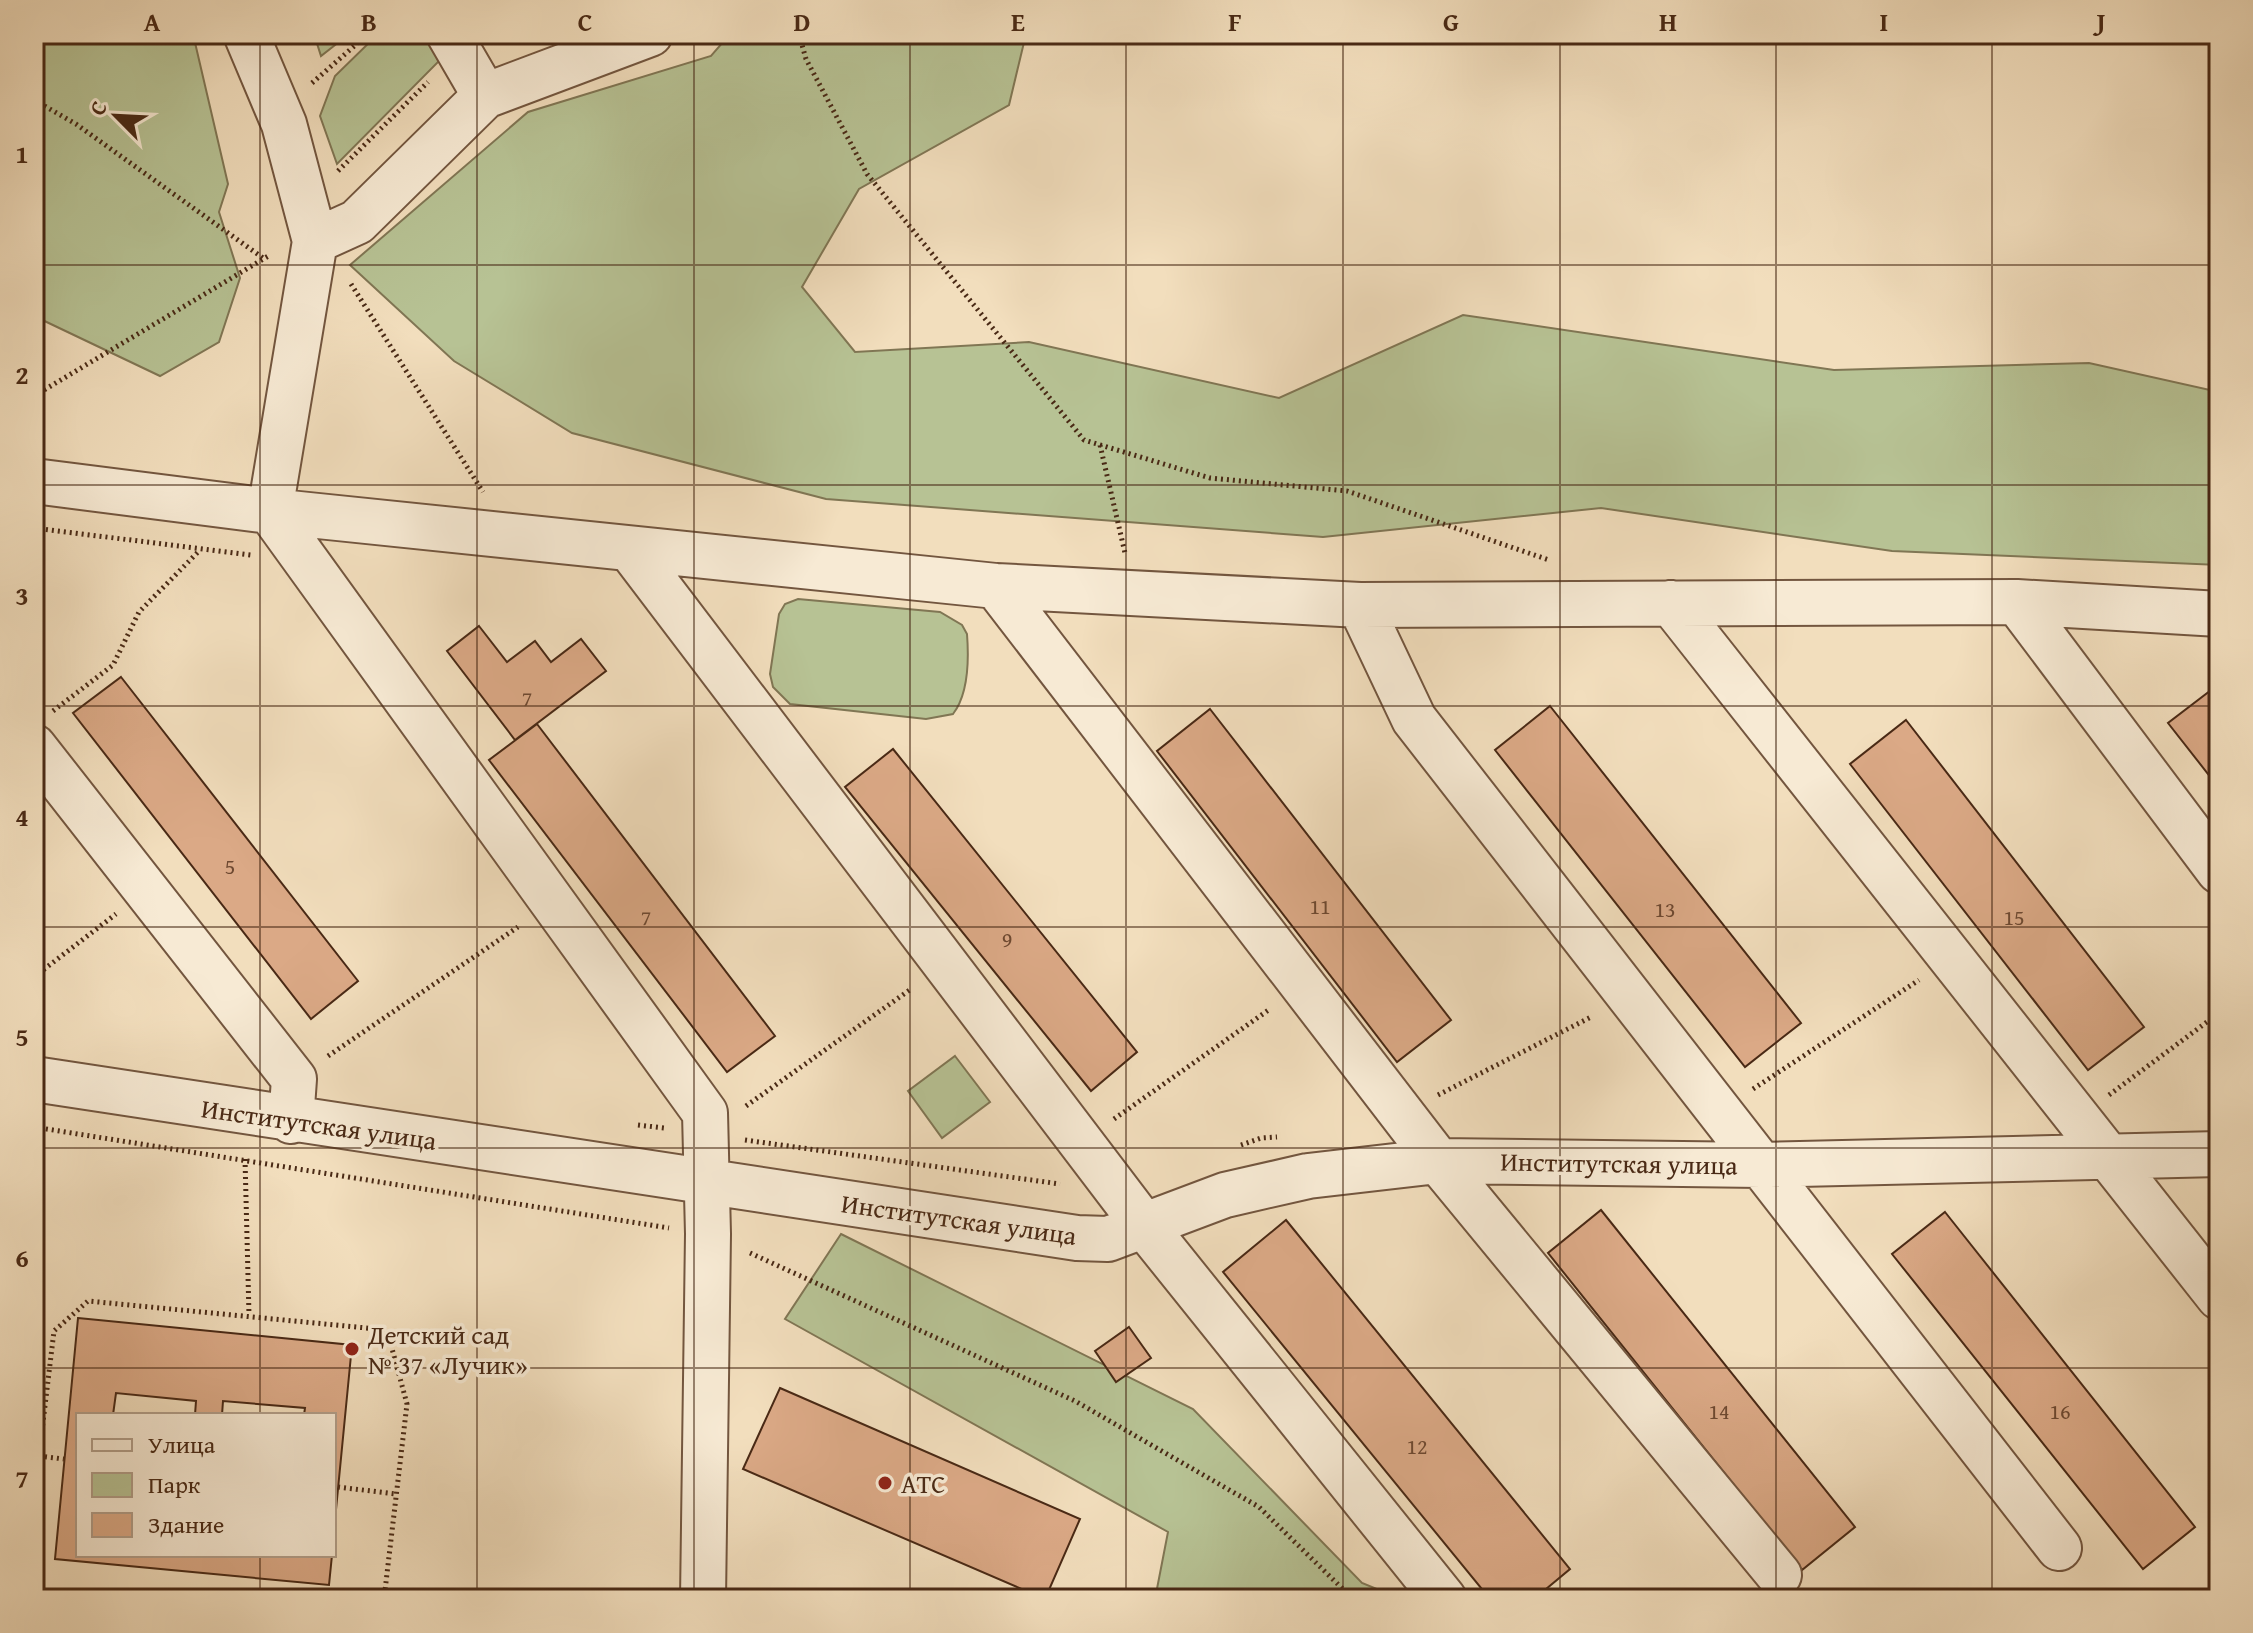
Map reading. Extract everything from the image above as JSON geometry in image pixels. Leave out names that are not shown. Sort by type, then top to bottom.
[{"type":"street","points":[[246,34],[279,113],[315,241],[270,511],[705,1113],[708,1234],[703,1599]]},
{"type":"street","points":[[315,241],[357,222],[485,96],[650,34]]},
{"type":"street","points":[[453,44],[485,96]]},
{"type":"street","points":[[34,481],[270,511],[509,533],[630,549],[996,586],[1360,605],[2017,602],[2219,614]]},
{"type":"street","points":[[630,549],[1143,1224],[1444,1599]]},
{"type":"street","points":[[996,586],[1438,1161],[1779,1575]]},
{"type":"street","points":[[2017,602],[2219,871]]},
{"type":"street","points":[[1671,603],[2111,1156],[2219,1297]]},
{"type":"street","points":[[1360,605],[1414,719],[2059,1548]]},
{"type":"street","points":[[40,732],[293,1100]]},
{"type":"street","name":"Институтская улица","points":[[34,1079],[244,1114],[293,1100],[707,1182],[1077,1238],[1108,1239],[1225,1195],[1308,1176],[1438,1161],[1761,1165],[2219,1154]]},
{"type":"path","points":[[279,113],[368,34]]},
{"type":"path","points":[[799,34],[806,59],[867,174],[1084,440],[1210,478],[1347,491],[1556,562]]},
{"type":"path","points":[[336,172],[453,44]]},
{"type":"path","points":[[34,100],[76,124],[263,258],[34,396]]},
{"type":"path","points":[[346,276],[509,533]]},
{"type":"path","points":[[1100,445],[1135,593]]},
{"type":"path","points":[[34,528],[305,560]]},
{"type":"path","points":[[40,732],[113,665],[139,612],[201,549]]},
{"type":"path","points":[[34,977],[147,891]]},
{"type":"path","points":[[293,1100],[554,903]]},
{"type":"path","points":[[1719,1111],[1953,957]]},
{"type":"path","points":[[706,1134],[945,964]]},
{"type":"path","points":[[1081,1142],[1302,985]]},
{"type":"path","points":[[1401,1114],[1629,996]]},
{"type":"path","points":[[2080,1117],[2219,1013]]},
{"type":"path","points":[[244,1114],[249,1315]]},
{"type":"path","points":[[34,1127],[708,1234],[1075,1401],[1259,1507],[1353,1599]]},
{"type":"path","points":[[34,1497],[54,1331],[88,1301],[387,1330],[407,1404],[384,1599]]},
{"type":"path","points":[[39,1456],[64,1459]]},
{"type":"path","points":[[338,1487],[396,1494]]},
{"type":"green space","points":[[34,34],[193,34],[228,184],[219,212],[240,278],[219,342],[160,376],[34,316]]},
{"type":"green space","points":[[314,34],[349,34],[321,56]]},
{"type":"green space","points":[[378,34],[426,34],[442,58],[337,164],[320,116],[335,76]]},
{"type":"green space","points":[[730,34],[1026,34],[1009,105],[859,189],[802,287],[855,352],[1029,342],[1279,398],[1463,315],[1834,370],[2089,363],[2219,392],[2219,565],[1892,551],[1601,508],[1323,537],[826,499],[572,433],[454,361],[350,265],[528,112],[711,56]]},
{"type":"green space","points":[[798,599],[940,612],[962,625],[967,634],[967,676],[953,714],[926,719],[790,704],[773,687],[770,674],[779,614],[785,604]]},
{"type":"green space","points":[[955,1056],[990,1102],[942,1138],[908,1091]]},
{"type":"green space","points":[[841,1234],[1193,1409],[1362,1583],[1401,1599],[1155,1599],[1168,1532],[785,1319]]},
{"type":"building","points":[[488,34],[509,34],[490,40]]},
{"type":"building","points":[[479,626],[507,662],[535,641],[551,662],[581,639],[606,671],[515,740],[447,651]]},
{"type":"building","points":[[121,677],[358,981],[311,1019],[73,713]]},
{"type":"building","points":[[2219,684],[2219,788],[2168,723]]},
{"type":"building","points":[[1550,706],[1801,1023],[1745,1067],[1495,750]]},
{"type":"building","points":[[1210,709],[1451,1020],[1397,1062],[1157,751]]},
{"type":"building","points":[[1906,720],[2144,1027],[2088,1070],[1850,764]]},
{"type":"building","points":[[537,724],[775,1036],[727,1072],[489,760]]},
{"type":"building","points":[[893,749],[1137,1052],[1091,1091],[845,787]]},
{"type":"building","points":[[1601,1210],[1855,1527],[1802,1570],[1548,1253]]},
{"type":"building","points":[[1945,1212],[2195,1527],[2143,1569],[1892,1254]]},
{"type":"building","points":[[1286,1220],[1570,1569],[1534,1599],[1490,1599],[1223,1272]]},
{"type":"building","points":[[78,1318],[352,1345],[336,1509],[336,1413],[304,1413],[305,1408],[223,1401],[222,1413],[195,1413],[196,1401],[116,1393],[113,1413],[76,1413],[76,1557],[332,1557],[329,1585],[55,1559]]},
{"type":"building","points":[[1129,1327],[1151,1358],[1116,1382],[1095,1351]]},
{"type":"building","name":"АТС","points":[[780,1388],[1080,1519],[1045,1599],[743,1469]]},
{"type":"place","name":"Детский сад № 37 «Лучик»","points":[[352,1349]]},
{"type":"place","name":"АТС","points":[[885,1483]]}]
